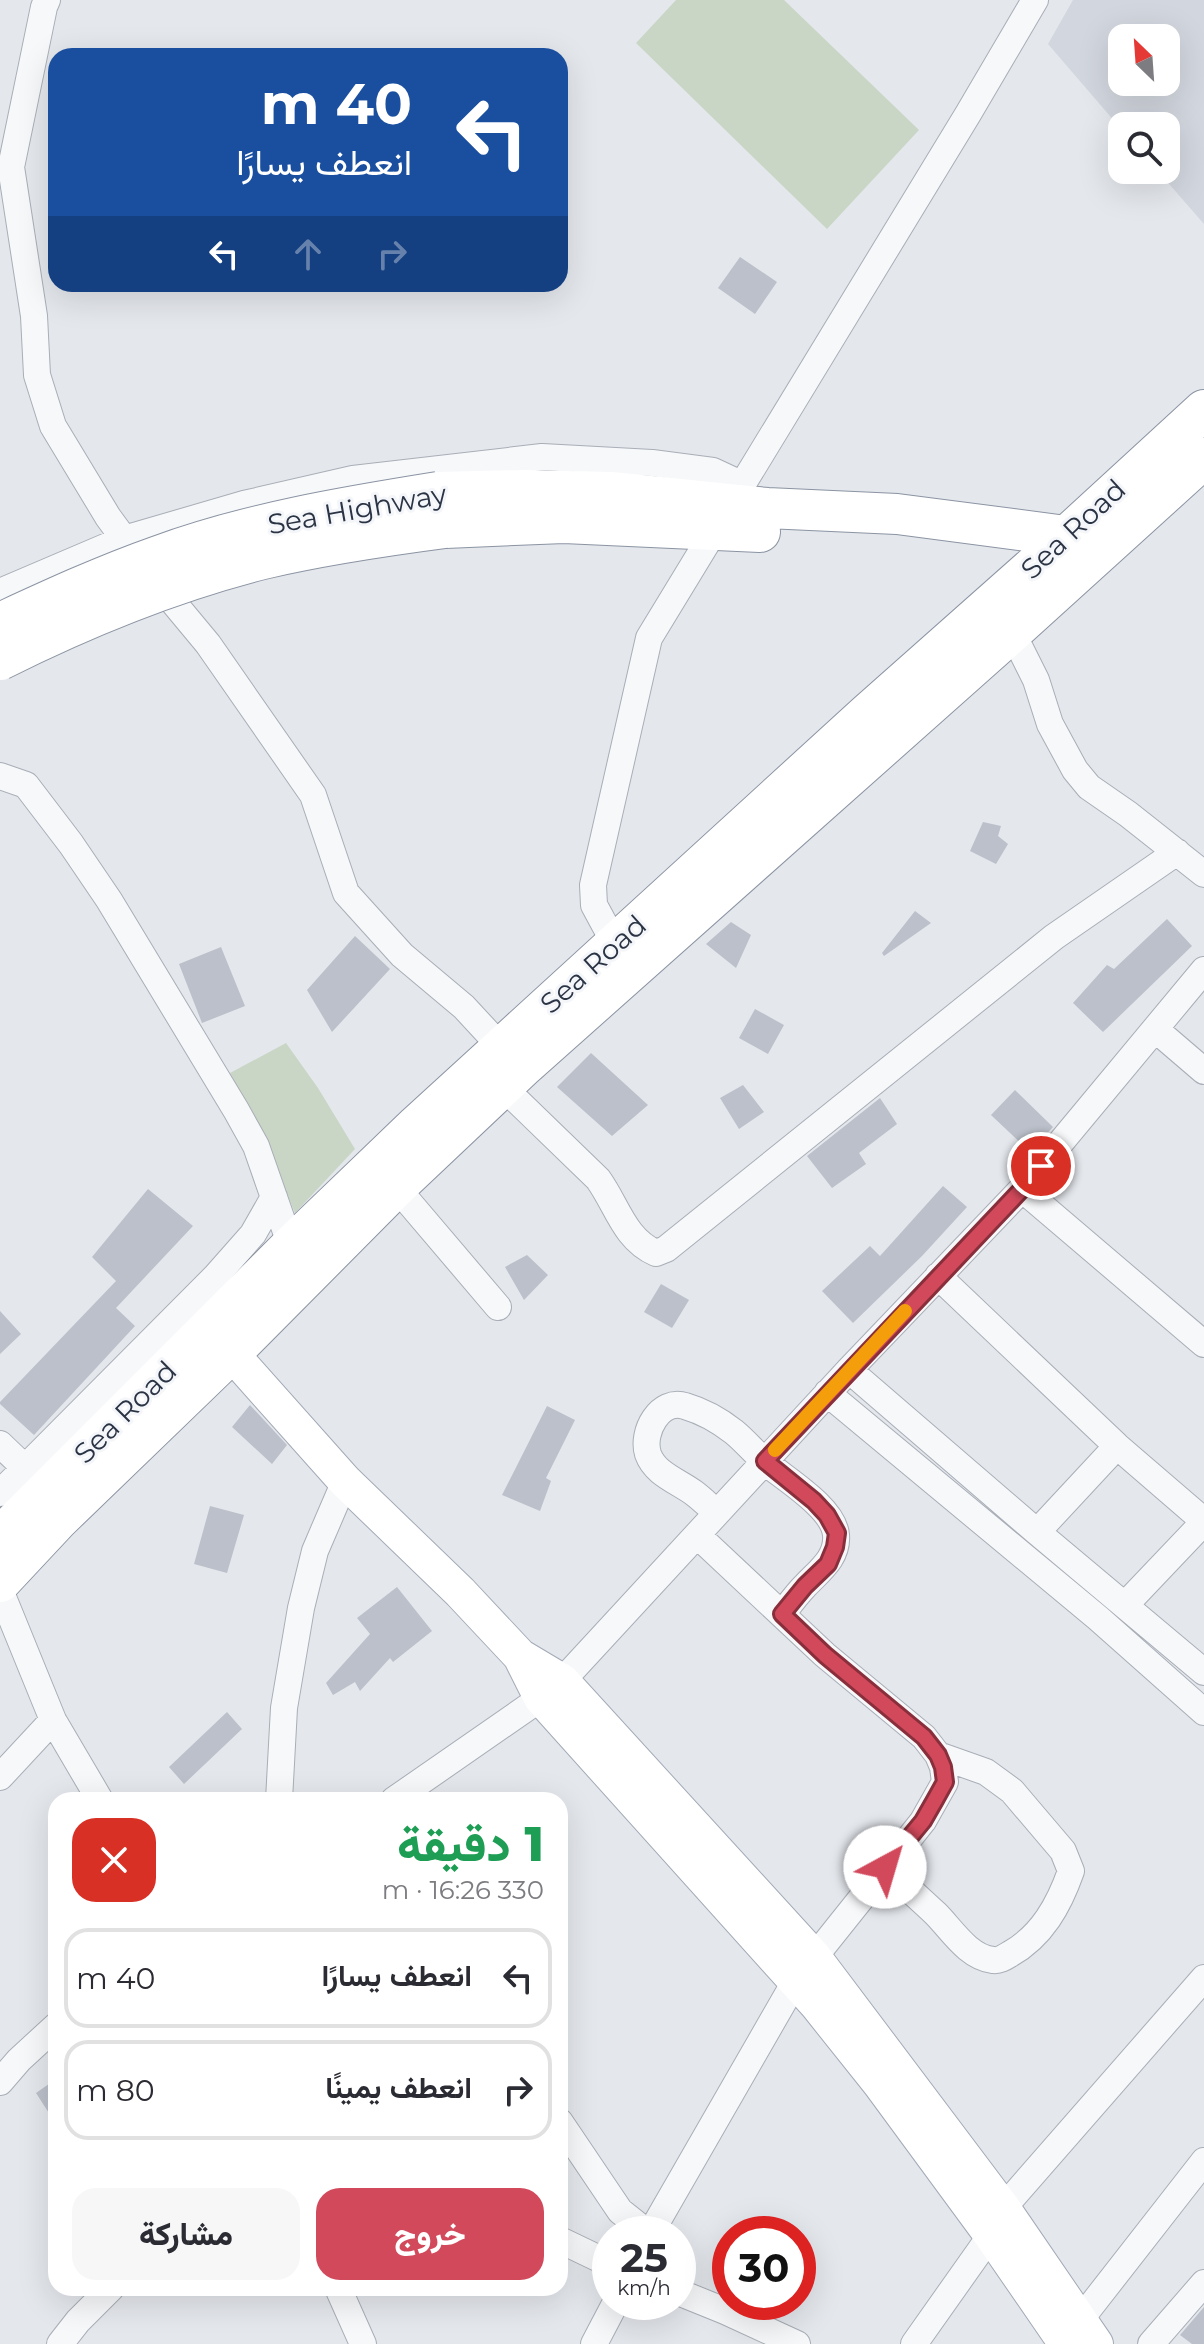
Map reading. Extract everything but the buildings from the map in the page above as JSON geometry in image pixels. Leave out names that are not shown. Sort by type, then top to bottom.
[{"type":"highway","name":"Sea Road","points":[[0,1537],[225,1289],[291,1246],[501,1047],[867,714],[1045,579],[1150,483],[1204,410]]},
{"type":"highway","name":"Sea Road","points":[[0,1582],[58,1520],[231,1353],[396,1187],[739,873],[1012,632],[1045,579],[1066,536],[1150,483],[1204,458]]},
{"type":"highway","name":"Sea Highway","points":[[0,660],[86,619],[187,582],[262,560],[353,540],[442,510],[525,490],[611,492],[731,506]]},
{"type":"highway","points":[[731,506],[897,514],[1066,536]]},
{"type":"highway","points":[[731,506],[993,550],[1045,579]]},
{"type":"highway","name":"Sea Highway","points":[[0,623],[71,590],[160,555],[251,528],[344,507],[442,510]]},
{"type":"main road","points":[[231,1353],[345,1481],[460,1592],[520,1656],[805,1969],[880,2084],[997,2222],[1081,2336]]},
{"type":"street","points":[[47,0],[11,167],[34,316],[37,375],[53,426],[108,517],[149,573],[208,644],[313,795],[346,893],[402,955],[464,1007],[501,1047]]},
{"type":"street","points":[[615,944],[594,905],[593,885],[649,638],[1035,0]]},
{"type":"street","points":[[0,592],[124,539],[244,504],[353,479],[542,457],[652,463],[713,471],[731,506]]},
{"type":"street","points":[[1012,632],[1036,680],[1050,724],[1075,770],[1089,787],[1204,874]]},
{"type":"street","points":[[0,776],[26,785],[109,900],[256,1146],[291,1246]]},
{"type":"street","points":[[503,1087],[598,1179],[611,1196],[632,1237],[656,1253],[666,1249],[1054,937],[1177,852]]},
{"type":"street","points":[[405,1792],[551,1690],[1022,1189],[1204,970]]},
{"type":"street","points":[[1155,1029],[1204,1071]]},
{"type":"street","points":[[396,1187],[498,1307]]},
{"type":"street","points":[[1022,1189],[1204,1344]]},
{"type":"street","points":[[0,1493],[225,1289],[274,1197]]},
{"type":"street","points":[[938,1276],[1117,1446],[1204,1522],[1126,1604]]},
{"type":"street","points":[[849,1370],[1204,1672]]},
{"type":"street","points":[[827,1393],[1098,1618],[1204,1712]]},
{"type":"street","points":[[717,1513],[656,1467],[648,1453],[646,1434],[659,1413],[675,1404],[704,1414],[734,1433],[814,1501],[837,1533],[828,1564],[782,1614]]},
{"type":"street","points":[[0,1444],[25,1468]]},
{"type":"street","points":[[1037,1532],[1117,1446]]},
{"type":"street","points":[[279,1792],[284,1708],[301,1608],[315,1551],[345,1481]]},
{"type":"street","points":[[660,2216],[805,1969],[923,1821],[945,1782],[938,1755],[924,1737],[848,1675],[697,1535]]},
{"type":"street","points":[[0,1590],[53,1720],[95,1792]]},
{"type":"street","points":[[0,1639],[28,1662]]},
{"type":"street","points":[[0,1777],[53,1720]]},
{"type":"street","points":[[885,1867],[963,1944],[993,1960],[1003,1959],[1021,1948],[1043,1927],[1063,1894],[1071,1871],[1063,1851],[1012,1791],[986,1772],[938,1755]]},
{"type":"street","points":[[914,2344],[997,2222],[1204,1978]]},
{"type":"street","points":[[0,2082],[48,2033]]},
{"type":"street","points":[[568,2134],[626,2216]]},
{"type":"street","points":[[1081,2336],[1195,2193],[1204,2161]]},
{"type":"street","points":[[568,2244],[592,2255]]},
{"type":"street","points":[[1151,2344],[1204,2283]]},
{"type":"street","points":[[60,2344],[103,2296]]},
{"type":"street","points":[[342,2296],[363,2344]]},
{"type":"street","points":[[696,2299],[797,2344]]},
{"type":"street","points":[[594,2344],[607,2320]]},
{"type":"shaded area","points":[[1073,0],[1204,0],[1204,224],[1169,184],[1180,184],[1180,112],[1108,114],[1048,44]]},
{"type":"green space","points":[[676,0],[784,0],[919,130],[827,229],[636,43]]},
{"type":"green space","points":[[286,1043],[355,1149],[295,1213],[266,1143],[230,1073]]},
{"type":"slow traffic","points":[[775,1450],[905,1311]]},
{"type":"route","points":[[885,1867],[923,1821],[945,1782],[943,1767],[924,1737],[825,1655],[782,1614],[828,1564],[837,1533],[814,1501],[765,1461],[1041,1166]]}]
